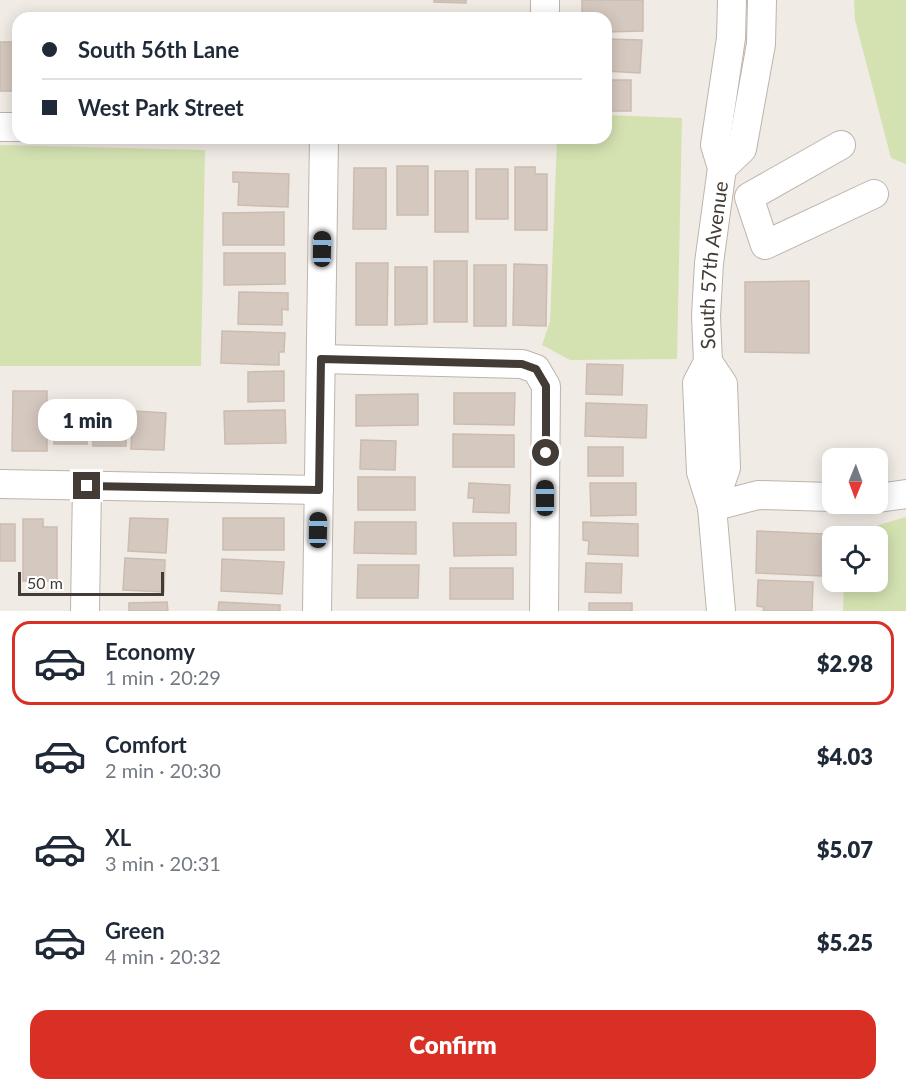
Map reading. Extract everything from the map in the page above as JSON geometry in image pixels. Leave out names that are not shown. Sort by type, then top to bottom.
[{"type":"street","name":"South 57th Avenue","points":[[721,611],[712,507],[726,468],[711,420],[723,384],[708,362],[706,316],[709,263],[722,168],[715,145],[731,38],[732,0]]},
{"type":"street","name":"South 57th Avenue","points":[[722,168],[742,149],[760,44],[762,0]]},
{"type":"street","points":[[317,611],[324,144]]},
{"type":"street","points":[[841,145],[749,197],[765,245],[874,194]]},
{"type":"street","points":[[321,359],[522,364],[536,369],[546,386],[544,611]]},
{"type":"street","points":[[0,484],[319,490]]},
{"type":"street","points":[[85,611],[87,486]]},
{"type":"street","points":[[888,497],[906,494]]},
{"type":"street","points":[[712,507],[758,495],[822,497]]},
{"type":"green space","points":[[854,0],[906,0],[906,164],[891,158],[855,20]]},
{"type":"green space","points":[[612,115],[682,118],[677,359],[570,360],[542,345],[550,322],[557,144],[612,144]]},
{"type":"green space","points":[[0,145],[205,150],[201,366],[0,366]]},
{"type":"green space","points":[[906,517],[906,611],[843,611],[844,592],[888,592],[888,526],[876,526]]},
{"type":"building","points":[[434,0],[466,0],[466,3],[434,2]]},
{"type":"building","points":[[582,0],[643,0],[643,31],[612,32],[612,12],[582,12]]},
{"type":"building","points":[[612,39],[642,40],[640,73],[612,71]]},
{"type":"building","points":[[0,42],[12,42],[12,91],[0,91]]},
{"type":"building","points":[[612,80],[631,80],[631,111],[612,111]]},
{"type":"building","points":[[397,166],[428,166],[428,215],[397,215]]},
{"type":"building","points":[[515,167],[535,167],[535,174],[547,174],[547,230],[515,230]]},
{"type":"building","points":[[354,168],[386,168],[386,229],[353,229]]},
{"type":"building","points":[[476,169],[508,169],[508,219],[476,219]]},
{"type":"building","points":[[435,171],[468,171],[468,232],[435,232]]},
{"type":"building","points":[[233,172],[289,174],[288,207],[238,205],[239,182],[233,182]]},
{"type":"building","points":[[284,212],[284,245],[223,245],[223,213]]},
{"type":"building","points":[[224,253],[285,253],[285,284],[224,285]]},
{"type":"building","points":[[434,261],[467,261],[467,322],[434,322]]},
{"type":"building","points":[[356,263],[388,263],[387,325],[356,325]]},
{"type":"building","points":[[514,264],[547,265],[546,326],[513,325]]},
{"type":"building","points":[[474,265],[506,265],[506,326],[474,326]]},
{"type":"building","points":[[395,267],[427,267],[427,324],[395,325]]},
{"type":"building","points":[[809,281],[809,353],[745,352],[745,282]]},
{"type":"building","points":[[239,292],[288,293],[288,310],[282,309],[282,325],[238,324]]},
{"type":"building","points":[[222,331],[285,333],[284,352],[279,352],[279,365],[221,363]]},
{"type":"building","points":[[587,364],[623,365],[622,395],[586,394]]},
{"type":"building","points":[[284,371],[284,401],[248,402],[248,372]]},
{"type":"building","points":[[13,391],[47,391],[47,451],[12,451]]},
{"type":"building","points":[[454,393],[515,393],[514,425],[454,424]]},
{"type":"building","points":[[418,394],[418,425],[356,426],[356,395]]},
{"type":"building","points":[[586,403],[647,405],[646,438],[585,436]]},
{"type":"building","points":[[54,407],[87,407],[87,444],[54,444]]},
{"type":"building","points":[[92,410],[126,410],[126,446],[93,446]]},
{"type":"building","points":[[285,410],[286,443],[225,444],[224,411]]},
{"type":"building","points":[[133,411],[166,413],[164,450],[131,449]]},
{"type":"building","points":[[453,434],[514,435],[514,467],[453,467]]},
{"type":"building","points":[[361,440],[396,441],[395,470],[360,469]]},
{"type":"building","points":[[588,447],[623,447],[623,476],[588,476]]},
{"type":"building","points":[[358,477],[415,477],[415,510],[358,510]]},
{"type":"building","points":[[469,483],[510,485],[509,513],[473,512],[474,498],[468,498]]},
{"type":"building","points":[[590,483],[636,483],[636,515],[591,516]]},
{"type":"building","points":[[130,518],[168,519],[166,553],[128,551]]},
{"type":"building","points":[[223,518],[284,518],[284,550],[223,550]]},
{"type":"building","points":[[23,519],[43,519],[43,527],[57,527],[57,581],[23,581]]},
{"type":"building","points":[[355,522],[416,522],[416,554],[354,553]]},
{"type":"building","points":[[583,522],[638,524],[638,556],[588,554],[589,541],[583,540]]},
{"type":"building","points":[[453,523],[516,523],[516,555],[454,556]]},
{"type":"building","points":[[0,524],[15,524],[15,561],[0,561]]},
{"type":"building","points":[[757,531],[822,534],[822,576],[756,573]]},
{"type":"building","points":[[125,558],[165,560],[164,592],[123,590]]},
{"type":"building","points":[[222,559],[284,562],[282,594],[221,591]]},
{"type":"building","points":[[586,563],[622,564],[621,593],[585,592]]},
{"type":"building","points":[[358,565],[419,565],[418,598],[357,598]]},
{"type":"building","points":[[450,568],[513,568],[513,599],[450,599]]},
{"type":"building","points":[[758,580],[813,582],[812,611],[763,611],[764,607],[757,606]]},
{"type":"building","points":[[167,602],[168,611],[129,611],[129,603]]},
{"type":"building","points":[[219,602],[280,605],[280,611],[218,611]]},
{"type":"building","points":[[589,603],[632,603],[632,611],[589,611]]},
{"type":"route","points":[[87,486],[319,490],[321,359],[522,364],[536,369],[546,386],[546,453]]}]
